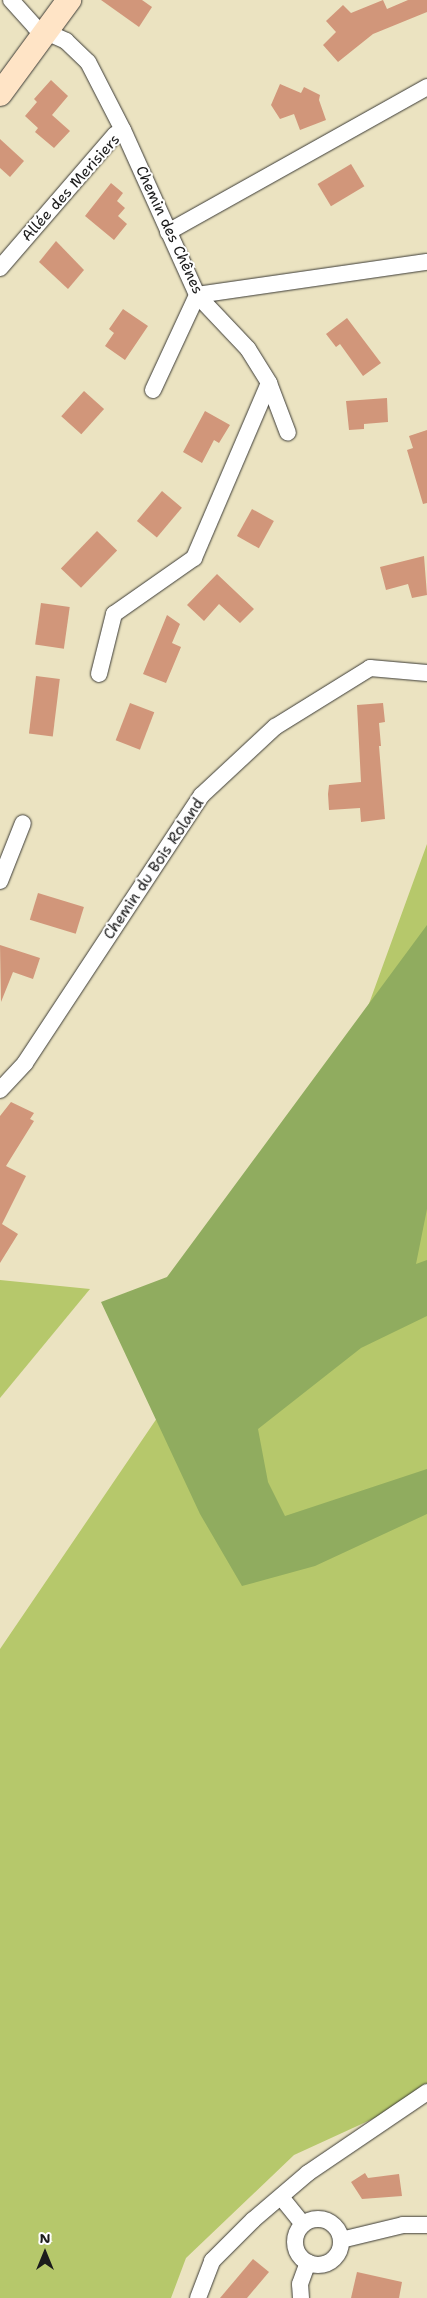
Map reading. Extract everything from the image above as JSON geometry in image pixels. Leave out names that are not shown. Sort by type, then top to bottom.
[{"type":"street","name":"Chemin des Chênes","points":[[11,0],[35,26],[66,41],[88,62],[123,130],[197,295],[248,349],[269,383],[288,433]]},
{"type":"street","points":[[0,94],[48,32],[69,0]]},
{"type":"street","points":[[168,232],[427,87]]},
{"type":"street","name":"Allée des Merisiers","points":[[0,268],[115,135],[123,130]]},
{"type":"street","points":[[153,390],[197,295],[427,262]]},
{"type":"street","points":[[99,674],[114,614],[194,558],[269,383]]},
{"type":"street","name":"Chemin du Bois Roland","points":[[0,1090],[25,1063],[202,795],[274,727],[370,668],[427,673]]},
{"type":"street","points":[[0,881],[23,823]]},
{"type":"street","points":[[198,2298],[212,2261],[281,2196],[308,2173],[427,2092]]},
{"type":"street","points":[[281,2196],[303,2224]]},
{"type":"street","points":[[318,2219],[326,2220],[338,2230],[341,2240],[337,2255],[331,2261],[324,2264],[308,2262],[297,2250],[295,2243],[303,2224],[318,2219]]},
{"type":"street","points":[[341,2240],[403,2225],[427,2225]]},
{"type":"street","points":[[301,2298],[300,2284],[308,2262]]},
{"type":"green space","points":[[427,844],[427,2094],[294,2155],[186,2258],[171,2298],[0,2298],[0,1649],[289,1224]]},
{"type":"green space","points":[[427,925],[427,1209],[416,1264],[427,1260],[427,1316],[361,1348],[258,1429],[268,1482],[285,1516],[427,1469],[427,1514],[315,1566],[242,1586],[200,1514],[101,1302],[167,1277]]},
{"type":"green space","points":[[0,1280],[90,1289],[0,1398]]},
{"type":"building","points":[[101,0],[142,0],[152,7],[139,27]]},
{"type":"building","points":[[383,0],[387,9],[408,0],[427,0],[427,12],[373,34],[338,62],[323,45],[336,32],[326,21],[343,5],[351,13]]},
{"type":"building","points":[[51,80],[68,96],[52,115],[70,131],[54,148],[35,132],[38,128],[25,116],[37,102],[34,99]]},
{"type":"building","points":[[280,84],[301,93],[304,87],[320,95],[319,100],[326,120],[300,130],[294,114],[280,119],[271,105]]},
{"type":"building","points":[[0,139],[24,161],[10,177],[0,168]]},
{"type":"building","points":[[351,164],[364,186],[331,206],[318,184]]},
{"type":"building","points":[[111,183],[123,193],[117,201],[125,208],[118,216],[127,224],[114,240],[85,216]]},
{"type":"building","points":[[56,241],[84,270],[68,289],[39,262]]},
{"type":"building","points":[[123,309],[148,326],[125,360],[105,346],[114,333],[109,329]]},
{"type":"building","points":[[347,318],[381,363],[363,376],[340,344],[336,347],[326,334]]},
{"type":"building","points":[[84,391],[104,409],[81,434],[61,416]]},
{"type":"building","points":[[387,398],[388,422],[364,424],[364,429],[349,430],[346,401]]},
{"type":"building","points":[[205,411],[230,425],[219,443],[214,440],[202,463],[183,452]]},
{"type":"building","points":[[427,430],[427,503],[423,504],[407,450],[413,448],[409,436]]},
{"type":"building","points":[[162,491],[182,508],[157,538],[137,521]]},
{"type":"building","points":[[252,509],[274,521],[259,548],[237,536]]},
{"type":"building","points":[[97,531],[117,550],[81,588],[61,568]]},
{"type":"building","points":[[424,556],[427,595],[412,598],[408,584],[386,590],[380,567]]},
{"type":"building","points":[[217,574],[254,609],[240,623],[219,604],[204,621],[187,605]]},
{"type":"building","points":[[41,603],[70,607],[64,649],[35,645]]},
{"type":"building","points":[[167,615],[180,624],[172,643],[181,647],[166,683],[143,674]]},
{"type":"building","points":[[36,676],[60,679],[53,736],[29,734]]},
{"type":"building","points":[[130,703],[154,712],[140,750],[116,740]]},
{"type":"building","points":[[383,703],[385,722],[379,723],[381,746],[379,746],[385,819],[361,822],[360,808],[329,810],[329,785],[361,782],[357,705]]},
{"type":"building","points":[[38,893],[84,907],[76,934],[30,920]]},
{"type":"building","points":[[0,945],[40,958],[33,979],[13,972],[1,1002]]},
{"type":"building","points":[[11,1102],[34,1113],[30,1119],[34,1121],[6,1166],[26,1176],[2,1224],[18,1234],[0,1263],[0,1116]]},
{"type":"building","points":[[365,2173],[368,2178],[399,2174],[402,2196],[362,2199],[351,2182]]},
{"type":"building","points":[[253,2259],[269,2272],[247,2298],[220,2298]]},
{"type":"building","points":[[357,2272],[402,2282],[399,2298],[351,2298]]}]
